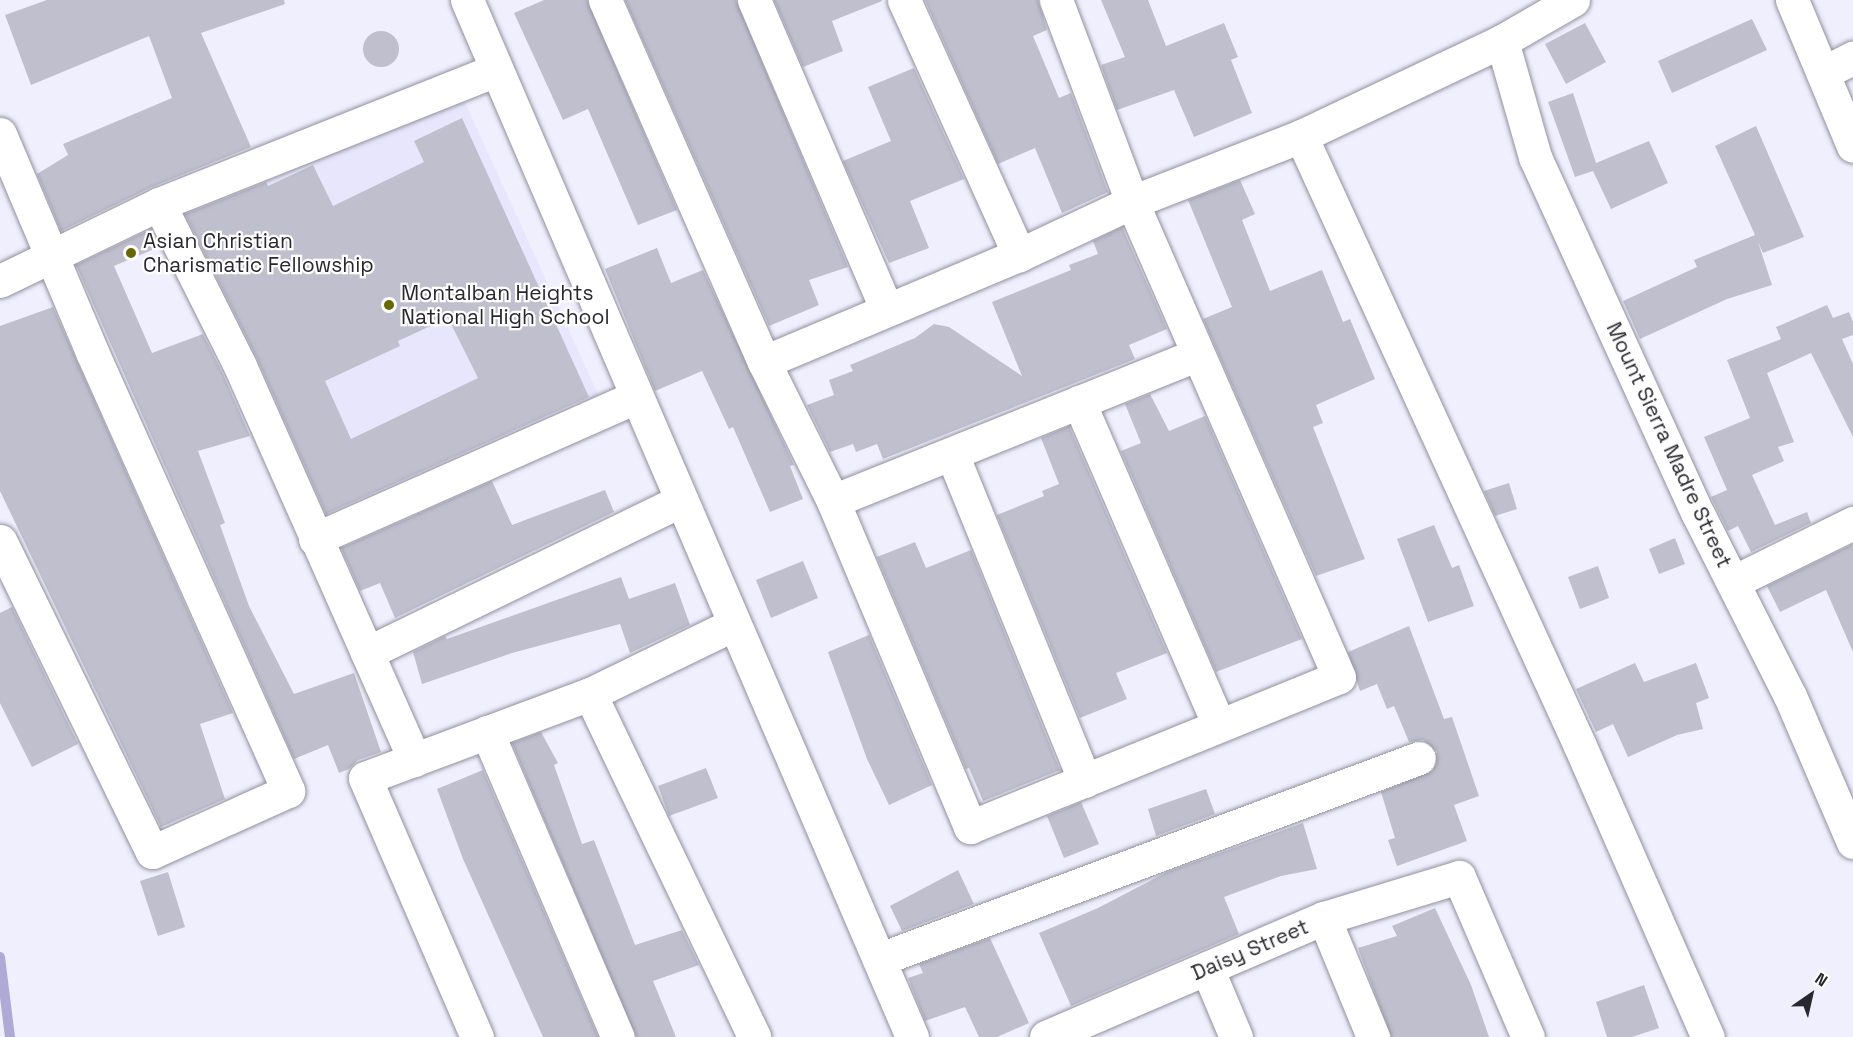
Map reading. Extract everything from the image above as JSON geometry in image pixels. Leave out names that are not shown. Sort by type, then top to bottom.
[{"type":"street","points":[[467,0],[495,70],[912,1037]]},
{"type":"street","points":[[605,0],[764,362],[832,501],[970,827],[1218,723],[1339,677],[1196,355],[1132,202],[1056,0]]},
{"type":"street","points":[[754,0],[886,308]]},
{"type":"street","points":[[904,0],[1019,255]]},
{"type":"street","points":[[764,362],[886,308],[1019,255],[1132,202],[1301,136],[1502,41],[1573,0]]},
{"type":"street","points":[[1792,0],[1853,146]]},
{"type":"street","name":"Mount Sierra Madre Street","points":[[1502,41],[1535,157],[1732,582],[1790,696],[1853,842]]},
{"type":"street","points":[[1823,73],[1853,58]]},
{"type":"street","points":[[0,281],[53,258],[159,204],[495,70]]},
{"type":"street","points":[[0,134],[288,791],[152,852],[0,541]]},
{"type":"street","points":[[1301,136],[1580,746],[1708,1037]]},
{"type":"street","points":[[159,204],[240,366],[315,539],[416,760]]},
{"type":"street","points":[[832,501],[1196,355]]},
{"type":"street","points":[[315,539],[636,397]]},
{"type":"street","points":[[1079,402],[1218,723]]},
{"type":"street","points":[[952,454],[1084,781]]},
{"type":"street","points":[[367,653],[680,501]]},
{"type":"street","points":[[1732,582],[1853,523]]},
{"type":"street","points":[[477,1037],[365,778],[590,694],[734,624]]},
{"type":"street","points":[[590,694],[754,1037]]},
{"type":"street","points":[[487,732],[618,1037]]},
{"type":"street","points":[[880,959],[1419,758]]},
{"type":"street","name":"Daisy Street","points":[[1046,1037],[1085,1029],[1207,968],[1324,918],[1459,877],[1528,1037]]},
{"type":"street","points":[[1324,918],[1373,1037]]},
{"type":"street","points":[[1207,968],[1236,1037]]},
{"type":"shaded area","name":"Montalban Heights National High School","points":[[464,100],[603,405],[322,530],[174,205]]},
{"type":"building","points":[[47,0],[284,0],[285,4],[201,33],[251,147],[152,187],[61,231],[37,174],[68,155],[63,144],[172,98],[149,36],[31,85],[5,15]]},
{"type":"building","points":[[544,0],[587,0],[677,210],[638,225],[588,109],[563,120],[514,13]]},
{"type":"building","points":[[625,0],[736,0],[848,267],[809,280],[819,305],[769,326]]},
{"type":"building","points":[[774,0],[882,1],[832,21],[843,51],[803,67]]},
{"type":"building","points":[[925,0],[1038,0],[1047,30],[1033,36],[1059,98],[1071,93],[1108,192],[1062,213],[1035,148],[998,164]]},
{"type":"building","points":[[1101,0],[1148,0],[1166,46],[1224,23],[1238,57],[1231,60],[1252,113],[1194,137],[1174,90],[1117,110],[1101,65],[1125,57]]},
{"type":"building","points":[[1752,19],[1767,50],[1672,93],[1658,61]]},
{"type":"building","points":[[1585,23],[1606,62],[1566,84],[1545,44]]},
{"type":"building","points":[[381,31],[394,36],[399,49],[394,62],[381,67],[368,62],[363,49],[368,36]]},
{"type":"building","points":[[914,68],[964,179],[910,201],[929,248],[889,263],[843,161],[891,141],[868,87]]},
{"type":"building","points":[[1573,93],[1596,163],[1649,141],[1668,183],[1611,209],[1593,171],[1575,177],[1548,102]]},
{"type":"building","name":"Montalban Heights National High School","points":[[462,118],[589,397],[326,514],[257,358],[185,214],[266,182],[268,186],[313,165],[333,206],[424,162],[414,141]],"holes":[[[448,318],[478,378],[351,439],[325,381],[400,346],[398,341]]]},
{"type":"building","points":[[1756,126],[1804,237],[1763,253],[1758,242],[1772,285],[1727,299],[1640,339],[1623,301],[1697,267],[1694,260],[1755,235],[1715,146]]},
{"type":"building","points":[[1240,180],[1255,214],[1242,220],[1270,291],[1322,270],[1343,322],[1350,319],[1375,379],[1316,405],[1323,423],[1313,427],[1365,559],[1316,576],[1203,319],[1232,307],[1188,200]]},
{"type":"building","points":[[1122,227],[1167,329],[1129,345],[1135,359],[883,459],[877,444],[856,452],[853,444],[830,452],[807,405],[834,395],[829,380],[853,371],[850,365],[915,338],[934,324],[949,327],[1022,376],[992,302],[1071,270],[1069,265],[1098,254],[1093,241]]},
{"type":"building","points":[[151,229],[159,247],[114,266],[152,353],[203,334],[223,374],[250,436],[198,451],[225,523],[220,525],[249,606],[294,694],[354,673],[381,752],[358,760],[349,769],[339,773],[328,745],[294,759],[76,265]]},
{"type":"building","points":[[657,248],[671,283],[703,270],[794,465],[790,466],[803,499],[770,512],[733,427],[729,429],[702,371],[655,391],[605,269]]},
{"type":"building","points":[[1827,305],[1833,318],[1849,312],[1853,322],[1853,335],[1842,339],[1853,364],[1853,437],[1811,353],[1767,373],[1794,442],[1778,447],[1784,461],[1752,475],[1775,525],[1807,512],[1811,523],[1751,552],[1738,526],[1728,531],[1711,497],[1727,490],[1704,437],[1750,418],[1727,360],[1781,339],[1776,327]]},
{"type":"building","points":[[53,307],[233,713],[200,724],[225,799],[161,827],[0,491],[0,326]]},
{"type":"building","points":[[1150,394],[1169,431],[1205,416],[1302,639],[1216,672],[1121,451],[1141,443],[1125,404]]},
{"type":"building","points":[[1069,426],[1167,653],[1116,673],[1127,699],[1080,718],[997,515],[1044,496],[1042,491],[1059,484],[1041,438]]},
{"type":"building","points":[[492,481],[512,525],[605,490],[614,512],[395,618],[380,583],[360,591],[341,548]]},
{"type":"building","points":[[1509,483],[1517,509],[1495,516],[1484,491]]},
{"type":"building","points":[[1434,525],[1452,568],[1459,565],[1474,606],[1428,622],[1397,539]]},
{"type":"building","points":[[1675,538],[1685,564],[1659,574],[1649,549]]},
{"type":"building","points":[[915,542],[926,568],[971,550],[1060,770],[983,801],[969,768],[966,769],[877,557]]},
{"type":"building","points":[[1853,544],[1853,652],[1826,590],[1780,612],[1767,586]]},
{"type":"building","points":[[803,561],[818,598],[771,618],[756,580]]},
{"type":"building","points":[[1598,566],[1609,598],[1580,609],[1568,577]]},
{"type":"building","points":[[621,577],[629,599],[675,583],[690,625],[630,653],[620,624],[512,653],[422,684],[413,652],[445,636],[447,639]]},
{"type":"building","points":[[12,607],[78,744],[32,767],[0,703],[0,613]]},
{"type":"building","points":[[1409,626],[1444,719],[1452,717],[1479,796],[1454,805],[1467,841],[1397,866],[1388,840],[1395,838],[1381,792],[1433,770],[1437,752],[1423,740],[1409,742],[1394,706],[1387,709],[1377,684],[1360,691],[1348,652]]},
{"type":"building","points":[[869,635],[932,785],[889,805],[867,759],[828,652]]},
{"type":"building","points":[[1635,663],[1644,682],[1696,663],[1709,698],[1696,703],[1703,729],[1677,735],[1628,757],[1613,724],[1596,732],[1576,689]]},
{"type":"building","points":[[541,732],[558,763],[554,765],[582,844],[594,840],[635,945],[682,930],[699,965],[653,981],[676,1037],[636,1037],[512,743]]},
{"type":"building","points":[[706,768],[718,798],[669,816],[658,786]]},
{"type":"building","points":[[483,770],[598,1037],[543,1037],[463,859],[437,789]]},
{"type":"building","points":[[1206,789],[1215,814],[1156,836],[1148,809]]},
{"type":"building","points":[[1081,802],[1099,844],[1064,858],[1047,816]]},
{"type":"building","points":[[1303,823],[1317,869],[1281,876],[1224,897],[1239,934],[1071,1006],[1039,933],[1098,908],[1167,872]]},
{"type":"building","points":[[958,870],[974,904],[902,931],[890,906]]},
{"type":"building","points":[[168,872],[185,927],[158,936],[140,881]]},
{"type":"building","points":[[1435,908],[1471,985],[1489,1037],[1391,1037],[1358,948],[1397,936],[1392,926]]},
{"type":"building","points":[[990,938],[1029,1023],[997,1037],[979,1037],[965,1007],[925,1021],[908,978],[923,973],[919,964]]},
{"type":"building","points":[[1644,985],[1659,1028],[1632,1037],[1607,1037],[1596,1002]]},
{"type":"waterway","points":[[0,957],[10,1037]]},
{"type":"place","name":"Asian Christian Charismatic Fellowship","points":[[131,253]]},
{"type":"place","name":"Montalban Heights National High School","points":[[389,305]]}]
